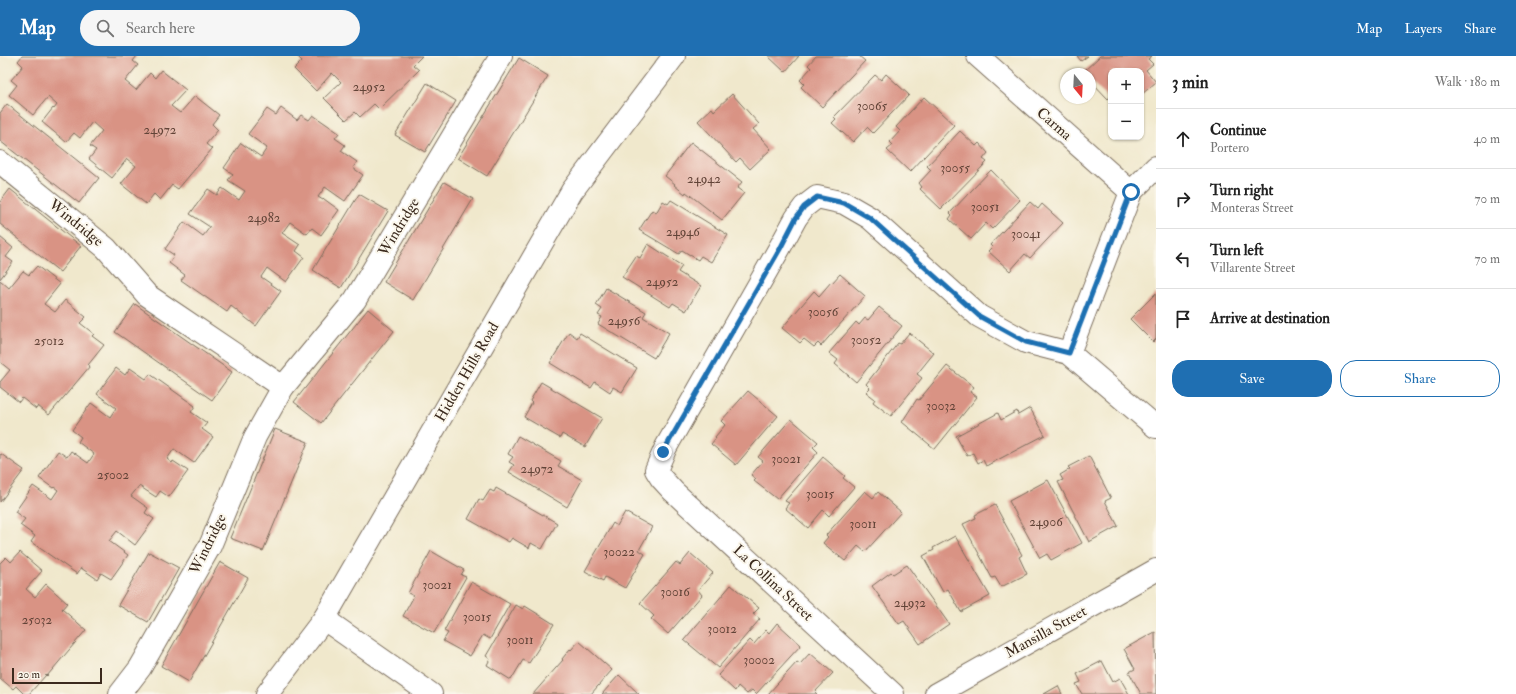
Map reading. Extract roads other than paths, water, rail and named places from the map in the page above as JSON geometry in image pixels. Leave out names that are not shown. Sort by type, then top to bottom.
[{"type":"street","name":"Windridge","points":[[120,694],[140,668],[210,546],[255,437],[283,387],[355,300],[501,56]]},
{"type":"street","name":"Hidden Hills Road","points":[[267,694],[324,619],[572,191],[674,56]]},
{"type":"street","name":"Carma","points":[[978,56],[1131,192]]},
{"type":"street","name":"Windridge","points":[[0,162],[106,248],[147,295],[283,387]]},
{"type":"street","points":[[1156,167],[1131,192],[1069,353],[1156,427]]},
{"type":"street","name":"La Collina Street","points":[[893,694],[673,491],[661,478],[656,470],[666,447],[780,249],[796,218],[804,207],[817,197],[844,203],[870,218],[979,316],[1026,342],[1069,353]]},
{"type":"street","name":"Mansilla Street","points":[[936,694],[1156,570]]},
{"type":"street","points":[[324,619],[431,694]]}]
